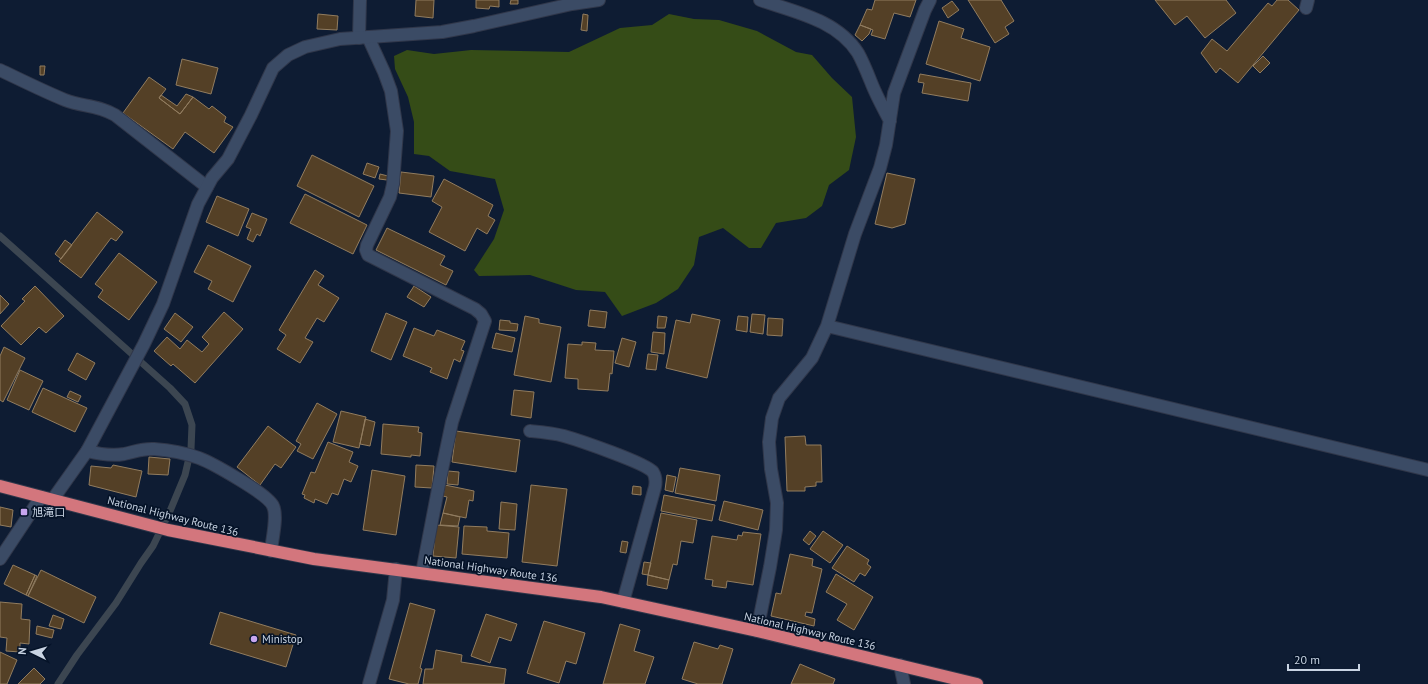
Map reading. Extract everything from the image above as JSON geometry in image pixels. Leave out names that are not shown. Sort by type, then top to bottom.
[{"type":"highway","name":"National Highway Route 136","points":[[0,486],[168,530],[314,559],[601,596],[757,631],[977,684]]},
{"type":"street","points":[[360,0],[364,37],[384,72],[391,92],[397,131],[393,184],[390,197],[367,245],[366,250],[368,256],[475,309],[481,314],[485,321],[452,422],[422,573]]},
{"type":"street","points":[[0,558],[47,498],[87,451],[144,344],[163,304],[198,204],[212,178],[228,159],[273,68],[288,55],[305,47],[340,39],[442,32],[572,4],[599,0]]},
{"type":"street","points":[[760,0],[805,14],[834,29],[846,39],[859,55],[877,96],[890,120]]},
{"type":"street","points":[[757,631],[776,530],[777,503],[771,469],[769,442],[772,418],[779,398],[812,358],[827,326],[855,234],[880,168],[886,145],[894,93],[930,0]]},
{"type":"street","points":[[0,70],[66,100],[100,107],[107,110],[207,187]]},
{"type":"street","points":[[827,326],[1428,470]]},
{"type":"street","points":[[530,431],[564,436],[636,462],[653,472],[656,479],[655,487],[624,602]]},
{"type":"street","points":[[87,451],[98,454],[122,454],[142,449],[153,449],[194,457],[216,467],[266,497],[273,505],[274,512],[271,551]]},
{"type":"street","points":[[369,684],[393,600],[396,569]]},
{"type":"street","points":[[900,665],[904,684]]},
{"type":"green space","points":[[669,14],[694,19],[719,20],[757,31],[796,52],[812,55],[832,78],[852,97],[856,137],[849,170],[829,185],[822,206],[806,218],[776,223],[761,248],[749,248],[723,228],[699,237],[694,265],[678,289],[656,303],[622,316],[605,292],[576,290],[530,275],[479,276],[474,270],[494,239],[504,210],[495,179],[450,171],[429,156],[414,154],[414,122],[408,97],[395,69],[394,56],[407,50],[434,54],[471,50],[569,52],[620,28],[652,25]]},
{"type":"building","points":[[416,0],[434,0],[433,18],[415,16]]},
{"type":"building","points":[[476,0],[499,0],[499,7],[490,6],[489,9],[476,8]]},
{"type":"building","points":[[511,0],[518,0],[518,4],[510,4]]},
{"type":"building","points":[[875,0],[916,0],[910,17],[894,13],[885,39],[871,35],[873,30],[860,25],[867,9],[872,10]]},
{"type":"building","points":[[968,0],[1001,0],[1014,21],[1005,27],[1009,34],[995,43]]},
{"type":"building","points":[[1155,0],[1226,0],[1236,13],[1205,38],[1187,16],[1175,25]]},
{"type":"building","points":[[1277,0],[1288,0],[1299,10],[1238,83],[1220,68],[1216,73],[1201,53],[1212,39],[1227,51],[1268,3],[1272,6]]},
{"type":"building","points":[[952,1],[959,10],[948,18],[942,8]]},
{"type":"building","points":[[318,14],[338,16],[337,30],[317,29]]},
{"type":"building","points":[[583,14],[588,15],[587,31],[581,30]]},
{"type":"building","points":[[939,21],[964,29],[961,38],[990,47],[980,81],[926,64]]},
{"type":"building","points":[[860,25],[871,29],[869,34],[862,41],[855,35]]},
{"type":"building","points":[[1263,56],[1270,63],[1260,73],[1253,66]]},
{"type":"building","points":[[182,59],[218,68],[211,94],[176,85]]},
{"type":"building","points":[[40,66],[45,66],[44,75],[40,75]]},
{"type":"building","points":[[920,74],[971,83],[968,101],[922,93],[924,83],[918,82]]},
{"type":"building","points":[[149,77],[166,89],[159,98],[180,114],[193,97],[209,109],[212,106],[226,117],[224,122],[233,127],[214,153],[185,132],[173,149],[123,113]]},
{"type":"building","points":[[186,94],[193,97],[180,114],[159,98],[161,95],[177,106]]},
{"type":"building","points":[[312,155],[374,186],[359,217],[297,186]]},
{"type":"building","points":[[367,163],[379,167],[375,178],[363,174]]},
{"type":"building","points":[[401,172],[434,176],[431,197],[399,193]]},
{"type":"building","points":[[887,173],[915,179],[905,224],[892,228],[875,224]]},
{"type":"building","points":[[380,174],[388,176],[387,180],[379,179]]},
{"type":"building","points":[[444,179],[493,205],[488,216],[495,220],[487,234],[477,228],[465,251],[429,232],[442,207],[432,201]]},
{"type":"building","points":[[305,194],[367,225],[353,254],[290,223]]},
{"type":"building","points":[[217,196],[249,209],[238,236],[206,222]]},
{"type":"building","points":[[97,212],[123,232],[116,241],[111,238],[81,278],[59,261]]},
{"type":"building","points":[[252,213],[267,219],[260,236],[257,234],[253,242],[247,239],[251,229],[246,227]]},
{"type":"building","points":[[387,228],[445,256],[440,265],[453,271],[446,285],[376,250]]},
{"type":"building","points":[[65,240],[72,245],[61,259],[55,254]]},
{"type":"building","points":[[208,245],[251,266],[233,302],[208,289],[212,281],[194,272]]},
{"type":"building","points":[[119,253],[157,282],[129,320],[98,297],[103,290],[95,284]]},
{"type":"building","points":[[315,270],[324,276],[318,285],[339,298],[324,322],[317,318],[305,338],[313,342],[300,363],[277,349],[286,335],[279,330]]},
{"type":"building","points":[[35,286],[64,316],[46,333],[39,327],[21,345],[1,326],[25,301],[22,299]]},
{"type":"building","points":[[414,286],[431,297],[424,307],[407,297]]},
{"type":"building","points":[[0,295],[9,304],[0,314]]},
{"type":"building","points":[[590,310],[607,312],[605,328],[588,326]]},
{"type":"building","points":[[224,312],[243,329],[195,383],[173,364],[171,366],[154,351],[167,337],[180,349],[187,340],[202,352],[209,344],[202,337]]},
{"type":"building","points":[[175,313],[193,327],[181,342],[164,329]]},
{"type":"building","points":[[386,313],[407,322],[391,360],[371,351]]},
{"type":"building","points":[[692,314],[720,320],[707,378],[666,368],[676,320],[690,323]]},
{"type":"building","points":[[752,314],[765,315],[763,334],[750,332]]},
{"type":"building","points":[[525,316],[539,319],[539,323],[561,327],[551,382],[514,375]]},
{"type":"building","points":[[658,316],[667,317],[665,328],[657,328]]},
{"type":"building","points":[[738,316],[748,317],[747,332],[736,330]]},
{"type":"building","points":[[768,318],[783,319],[782,336],[767,335]]},
{"type":"building","points":[[500,320],[518,324],[517,331],[499,330]]},
{"type":"building","points":[[414,328],[434,336],[437,330],[465,341],[461,350],[464,351],[460,362],[454,359],[447,379],[430,372],[432,368],[403,356]]},
{"type":"building","points":[[653,332],[665,333],[664,354],[651,352]]},
{"type":"building","points":[[496,333],[515,338],[512,352],[492,348]]},
{"type":"building","points":[[622,338],[636,342],[629,367],[615,363]]},
{"type":"building","points":[[582,342],[596,343],[595,350],[614,351],[612,374],[610,373],[608,391],[578,389],[578,379],[565,378],[568,344],[582,345]]},
{"type":"building","points":[[4,347],[25,358],[3,402],[0,400],[0,356]]},
{"type":"building","points":[[77,353],[95,363],[86,380],[68,370]]},
{"type":"building","points":[[648,354],[658,355],[656,370],[646,369]]},
{"type":"building","points":[[20,370],[43,381],[29,410],[7,400]]},
{"type":"building","points":[[43,388],[87,408],[75,432],[32,412]]},
{"type":"building","points":[[514,390],[534,392],[531,418],[511,415]]},
{"type":"building","points":[[70,391],[81,396],[78,402],[67,397]]},
{"type":"building","points":[[317,403],[337,414],[313,459],[297,451],[301,444],[296,441]]},
{"type":"building","points":[[341,411],[366,417],[359,448],[333,442]]},
{"type":"building","points":[[365,419],[375,422],[370,446],[360,444]]},
{"type":"building","points":[[383,424],[419,427],[418,432],[422,433],[420,456],[411,455],[411,457],[381,454]]},
{"type":"building","points":[[268,426],[296,447],[281,468],[275,464],[260,485],[237,467]]},
{"type":"building","points":[[456,431],[520,440],[516,472],[452,462]]},
{"type":"building","points":[[805,436],[806,445],[821,445],[822,482],[816,482],[816,486],[805,487],[805,491],[787,491],[785,437]]},
{"type":"building","points":[[328,442],[353,452],[349,462],[358,466],[351,482],[344,479],[338,495],[332,493],[327,504],[315,499],[314,503],[304,498],[305,495],[302,494],[311,472],[315,473]]},
{"type":"building","points":[[149,457],[170,459],[168,475],[148,474]]},
{"type":"building","points":[[113,465],[142,471],[136,497],[89,485],[91,466],[111,468]]},
{"type":"building","points":[[416,465],[434,466],[432,488],[415,487]]},
{"type":"building","points":[[680,468],[720,475],[716,501],[675,493]]},
{"type":"building","points":[[372,470],[405,476],[396,535],[363,530]]},
{"type":"building","points":[[448,471],[459,472],[458,485],[447,484]]},
{"type":"building","points":[[667,475],[676,477],[673,492],[665,490]]},
{"type":"building","points":[[445,485],[474,491],[473,501],[469,500],[466,518],[443,513],[447,497],[443,496]]},
{"type":"building","points":[[531,485],[567,489],[557,566],[522,562]]},
{"type":"building","points":[[633,486],[641,487],[641,495],[632,494]]},
{"type":"building","points":[[664,495],[715,505],[712,521],[661,511]]},
{"type":"building","points":[[724,501],[763,510],[758,530],[719,520]]},
{"type":"building","points":[[501,502],[517,504],[515,530],[499,529]]},
{"type":"building","points":[[0,507],[13,510],[11,527],[0,525]]},
{"type":"building","points":[[443,513],[460,517],[458,526],[440,525]]},
{"type":"building","points":[[661,513],[697,520],[693,543],[681,541],[677,565],[673,564],[669,580],[648,575]]},
{"type":"building","points":[[436,525],[459,527],[456,558],[433,556]]},
{"type":"building","points":[[464,526],[487,527],[487,531],[509,533],[507,558],[462,554]]},
{"type":"building","points":[[810,531],[816,536],[809,545],[803,540]]},
{"type":"building","points":[[823,531],[843,545],[830,563],[810,549]]},
{"type":"building","points":[[743,532],[761,534],[753,585],[727,581],[726,588],[712,586],[713,580],[705,579],[712,536],[737,540],[738,535],[742,536]]},
{"type":"building","points":[[622,541],[628,542],[626,553],[620,552]]},
{"type":"building","points":[[847,546],[869,560],[867,564],[871,567],[865,576],[860,573],[854,582],[832,568]]},
{"type":"building","points":[[790,554],[813,559],[812,566],[822,569],[812,613],[806,612],[805,616],[815,619],[814,626],[771,616],[776,593],[781,594]]},
{"type":"building","points":[[644,562],[651,563],[648,575],[642,574]]},
{"type":"building","points":[[13,565],[35,575],[26,595],[4,584]]},
{"type":"building","points":[[41,570],[96,597],[84,623],[28,596]]},
{"type":"building","points":[[836,574],[873,597],[854,630],[837,620],[847,604],[826,592]]},
{"type":"building","points":[[35,575],[37,576],[28,596],[26,595]]},
{"type":"building","points":[[648,575],[669,580],[667,589],[647,585]]},
{"type":"building","points":[[0,602],[22,604],[21,619],[30,620],[29,644],[20,643],[20,652],[6,651],[7,638],[0,637]]},
{"type":"building","points":[[410,603],[435,610],[420,668],[422,669],[418,684],[409,684],[389,679]]},
{"type":"building","points":[[220,612],[296,635],[286,667],[210,644]]},
{"type":"building","points":[[486,614],[517,624],[511,641],[499,637],[490,663],[471,656]]},
{"type":"building","points":[[53,615],[64,619],[61,629],[49,626]]},
{"type":"building","points":[[544,621],[585,633],[576,664],[566,661],[559,683],[527,673]]},
{"type":"building","points":[[620,624],[640,630],[634,651],[654,657],[645,684],[603,684]]},
{"type":"building","points":[[37,626],[54,630],[52,638],[36,634]]},
{"type":"building","points":[[694,642],[718,649],[720,645],[733,649],[722,684],[698,684],[682,679]]},
{"type":"building","points":[[436,650],[462,655],[461,662],[506,669],[504,684],[423,684],[425,669],[433,669]]},
{"type":"building","points":[[0,652],[17,660],[7,684],[0,684]]},
{"type":"building","points":[[800,664],[835,679],[833,684],[791,684]]},
{"type":"building","points":[[34,668],[45,679],[40,684],[18,684]]},
{"type":"waterway","points":[[0,236],[170,388],[185,404],[192,425],[191,449],[185,475],[153,546],[116,603],[77,655],[58,684]]},
{"type":"place","name":"旭滝口","points":[[24,512]]},
{"type":"place","name":"Ministop","points":[[254,639]]}]
